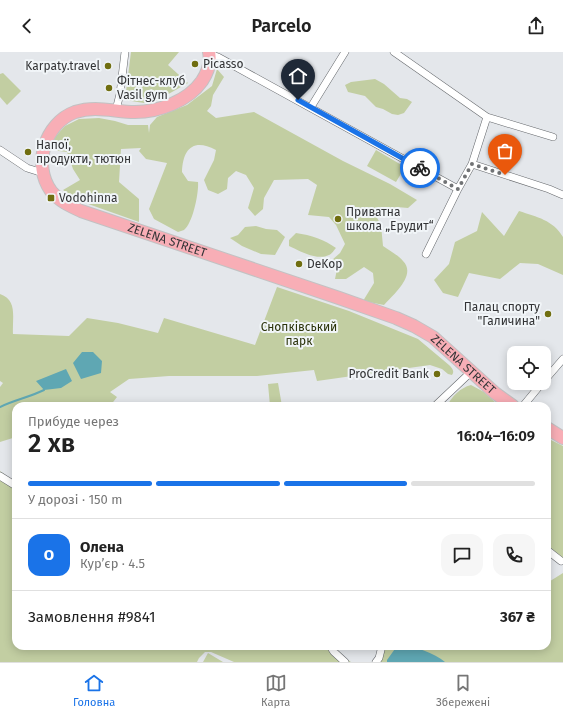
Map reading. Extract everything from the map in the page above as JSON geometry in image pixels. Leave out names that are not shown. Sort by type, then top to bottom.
[{"type":"main road","name":"ZELENA STREET","points":[[209,53],[209,64],[205,76],[199,86],[171,105],[152,111],[135,112],[90,109],[75,112],[64,118],[52,130],[45,145],[42,159],[45,180],[52,192],[70,206],[81,211],[396,318],[414,326],[432,337],[495,393],[507,402]]},
{"type":"main road","points":[[551,430],[563,438]]},
{"type":"street","points":[[116,110],[120,94],[125,52]]},
{"type":"street","points":[[311,107],[345,52]]},
{"type":"street","points":[[394,52],[487,118],[553,137]]},
{"type":"street","points":[[209,53],[311,107],[458,189]]},
{"type":"street","points":[[426,254],[472,164],[487,118]]},
{"type":"street","points":[[0,150],[27,168],[43,173]]},
{"type":"street","points":[[472,164],[549,189],[563,196]]},
{"type":"street","points":[[551,374],[562,362]]},
{"type":"street","points":[[439,402],[471,372]]},
{"type":"street","points":[[526,402],[536,390]]},
{"type":"street","points":[[0,476],[12,484]]},
{"type":"street","points":[[551,553],[561,561]]},
{"type":"street","points":[[333,650],[345,662]]},
{"type":"street","points":[[376,662],[379,658],[381,650]]},
{"type":"green space","points":[[131,52],[179,52],[168,65],[188,83],[156,101],[144,103],[125,100]]},
{"type":"green space","points":[[217,69],[224,77],[213,95],[211,106],[207,111],[216,118],[254,112],[343,161],[390,184],[417,200],[408,208],[397,207],[376,216],[381,225],[383,246],[396,255],[407,266],[406,278],[398,290],[384,305],[363,301],[374,283],[373,273],[364,267],[346,279],[335,279],[337,269],[332,260],[340,253],[345,244],[336,225],[329,217],[308,215],[317,185],[308,179],[274,180],[264,198],[263,209],[255,216],[248,208],[254,188],[246,175],[236,171],[228,178],[227,189],[218,194],[208,190],[204,180],[214,160],[216,150],[201,145],[195,146],[187,152],[184,157],[182,172],[188,181],[198,182],[198,193],[190,221],[184,230],[178,232],[154,219],[149,209],[167,163],[146,159],[139,151],[141,148],[121,149],[119,182],[139,199],[139,222],[77,200],[63,190],[80,180],[73,169],[67,152],[51,150],[55,137],[65,126],[79,119],[99,118],[128,125],[148,125],[149,133],[150,125],[157,117],[187,105],[212,86]]},
{"type":"green space","points":[[3,73],[21,91],[7,105],[0,97],[0,74]]},
{"type":"green space","points":[[375,79],[384,84],[400,98],[407,99],[412,102],[404,113],[398,115],[392,114],[376,107],[365,96],[348,92],[345,85],[351,82]]},
{"type":"green space","points":[[376,150],[405,167],[396,182],[367,166]]},
{"type":"green space","points":[[519,211],[544,220],[559,231],[563,237],[563,275],[538,264],[520,263],[500,279],[469,273],[458,297],[443,293],[434,280],[449,264],[455,242],[477,231],[482,212],[504,236]]},
{"type":"green space","points":[[256,226],[277,230],[285,237],[275,255],[261,254],[242,246],[230,238],[238,235],[245,227]]},
{"type":"green space","points":[[296,233],[318,238],[336,248],[332,253],[324,257],[303,253],[289,246],[289,240]]},
{"type":"green space","name":"Снопківський парк","points":[[277,287],[349,311],[418,339],[449,365],[453,370],[453,374],[448,374],[442,369],[430,365],[317,381],[314,370],[257,376],[169,376],[129,379],[110,392],[117,397],[113,402],[12,402],[12,438],[0,442],[0,387],[3,383],[0,381],[0,294],[6,297],[12,305],[13,334],[69,336],[87,318],[118,323],[158,333],[164,318],[255,345]]},
{"type":"green space","points":[[278,383],[281,402],[270,402],[268,384]]},
{"type":"green space","points":[[471,385],[484,392],[495,402],[449,402],[463,388]]},
{"type":"green space","points":[[551,440],[563,446],[563,558],[551,548]]},
{"type":"green space","points":[[0,471],[12,480],[12,650],[338,650],[351,662],[234,662],[211,652],[205,652],[197,662],[0,662]]},
{"type":"green space","points":[[563,573],[563,662],[379,662],[384,650],[551,650],[551,580]]},
{"type":"green space","points":[[208,653],[223,662],[203,662]]},
{"type":"water","points":[[82,352],[93,352],[102,361],[101,373],[81,379],[73,363]]},
{"type":"water","points":[[66,369],[72,381],[61,388],[44,390],[36,381]]},
{"type":"water","points":[[394,650],[422,650],[435,655],[445,662],[387,662]]},
{"type":"waterway","points":[[0,407],[44,390]]},
{"type":"way so far","points":[[420,168],[458,189],[472,164],[505,175]]},
{"type":"place","name":"Picasso","points":[[195,64]]},
{"type":"place","name":"Karpaty.travel","points":[[108,66]]},
{"type":"place","name":"Фітнес-клуб Vasil gym","points":[[109,88]]},
{"type":"place","name":"Напої, продукти, тютюн","points":[[28,152]]},
{"type":"place","name":"Vodohinna","points":[[51,198]]},
{"type":"place","name":"Приватна школа „Ерудит“","points":[[338,219]]},
{"type":"place","name":"DeKop","points":[[299,264]]},
{"type":"place","name":"Палац спорту \"Галичина\"","points":[[548,314]]},
{"type":"place","name":"ProCredit Bank","points":[[437,374]]},
{"type":"route","points":[[298,100],[420,168]]}]
